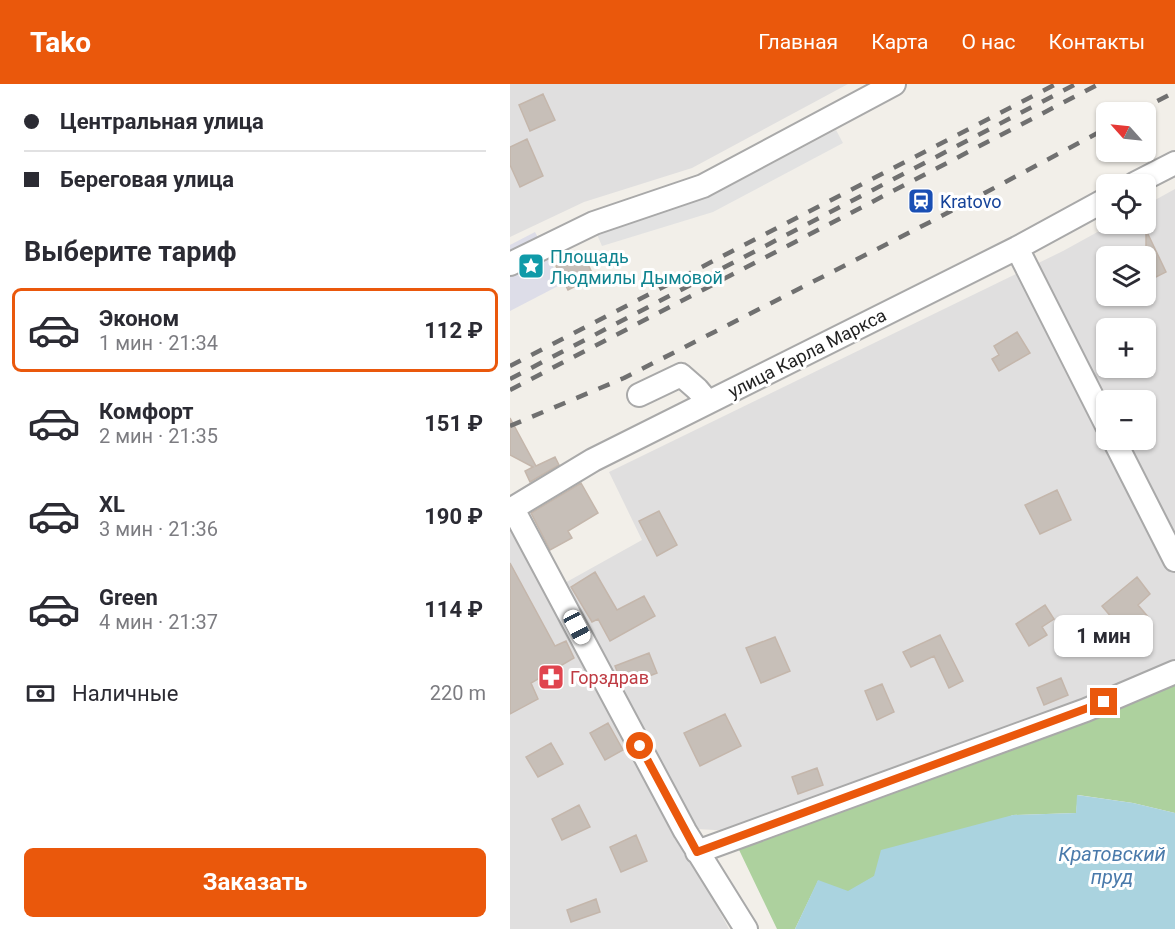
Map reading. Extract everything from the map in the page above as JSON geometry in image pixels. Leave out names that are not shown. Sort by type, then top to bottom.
[{"type":"street","points":[[510,265],[594,223],[703,186],[894,84]]},
{"type":"street","points":[[1153,174],[1175,162]]},
{"type":"street","name":"улица Карла Маркса","points":[[511,510],[593,460],[1017,248],[1096,205]]},
{"type":"street","points":[[1017,248],[1096,404]]},
{"type":"street","points":[[639,395],[681,375],[708,402]]},
{"type":"street","points":[[1119,450],[1175,560]]},
{"type":"street","points":[[511,510],[697,852],[746,929]]},
{"type":"street","points":[[697,852],[1086,710],[1175,672]]},
{"type":"shaded area","points":[[510,84],[848,84],[692,168],[584,202],[510,237]]},
{"type":"shaded area","points":[[836,130],[843,143],[713,212],[602,246],[596,232],[707,198]]},
{"type":"shaded area","points":[[1175,189],[1175,662],[1109,691],[730,831],[698,829],[563,584],[642,540],[609,472],[1096,233],[1156,234],[1156,199]]},
{"type":"shaded area","name":"Площадь Людмилы Дымовой","points":[[535,232],[562,284],[510,311],[510,245]]},
{"type":"shaded area","points":[[510,523],[729,929],[510,929]]},
{"type":"green space","points":[[1175,662],[1175,813],[1133,803],[1078,795],[1076,813],[1013,815],[875,876],[848,892],[818,881],[795,929],[777,929],[730,831],[1109,691]]},
{"type":"water","name":"Кратовский пруд","points":[[1077,795],[1133,803],[1175,813],[1175,929],[795,929],[818,880],[848,891],[874,876],[881,850],[1013,815],[1076,813]]},
{"type":"building","points":[[543,94],[555,120],[530,131],[519,105]]},
{"type":"building","points":[[527,139],[543,176],[520,187],[510,165],[510,147]]},
{"type":"building","points":[[1146,234],[1148,234],[1154,246],[1146,246]]},
{"type":"building","points":[[1156,251],[1166,272],[1156,277]]},
{"type":"building","points":[[582,252],[594,277],[568,290],[556,266]]},
{"type":"building","points":[[1017,332],[1030,353],[999,371],[992,359],[999,355],[994,346]]},
{"type":"building","points":[[510,418],[536,466],[555,457],[559,465],[530,482],[525,471],[533,467],[510,455]]},
{"type":"building","points":[[581,483],[598,513],[568,531],[572,538],[550,550],[531,513]]},
{"type":"building","points":[[1057,490],[1071,520],[1040,534],[1025,505]]},
{"type":"building","points":[[659,511],[677,545],[657,556],[639,521]]},
{"type":"building","points":[[510,563],[555,646],[566,641],[574,658],[531,683],[538,699],[510,714]]},
{"type":"building","points":[[595,572],[617,610],[644,596],[655,616],[610,641],[598,619],[592,622],[571,587]]},
{"type":"building","points":[[1137,577],[1150,594],[1138,605],[1149,618],[1127,636],[1102,606]]},
{"type":"building","points":[[1045,605],[1054,619],[1042,627],[1047,635],[1029,646],[1016,624]]},
{"type":"building","points":[[940,635],[963,681],[949,688],[934,656],[911,667],[903,652]]},
{"type":"building","points":[[775,637],[790,671],[761,683],[746,648]]},
{"type":"building","points":[[649,653],[657,673],[623,686],[615,666]]},
{"type":"building","points":[[1061,678],[1068,695],[1044,705],[1037,688]]},
{"type":"building","points":[[882,684],[894,712],[877,720],[865,691]]},
{"type":"building","points":[[725,714],[741,746],[700,766],[684,733]]},
{"type":"building","points":[[608,723],[623,750],[605,760],[590,733]]},
{"type":"building","points":[[551,743],[563,764],[538,777],[526,757]]},
{"type":"building","points":[[817,768],[823,785],[798,794],[792,777]]},
{"type":"building","points":[[579,805],[590,827],[562,840],[552,819]]},
{"type":"building","points":[[636,835],[647,861],[621,872],[610,847]]},
{"type":"building","points":[[596,899],[600,912],[571,922],[567,910]]},
{"type":"railway","points":[[510,366],[1056,84]]},
{"type":"railway","points":[[510,379],[1076,84]]},
{"type":"railway","points":[[510,390],[1099,84]]},
{"type":"railway","points":[[1156,102],[1175,92]]},
{"type":"railway","points":[[510,426],[624,378],[932,221],[1096,134]]},
{"type":"place","name":"Kratovo","points":[[921,201]]},
{"type":"place","name":"Площадь Людмилы Дымовой","points":[[531,266]]},
{"type":"place","name":"Горздрав","points":[[551,677]]},
{"type":"route","points":[[640,746],[697,852],[1104,702]]}]
